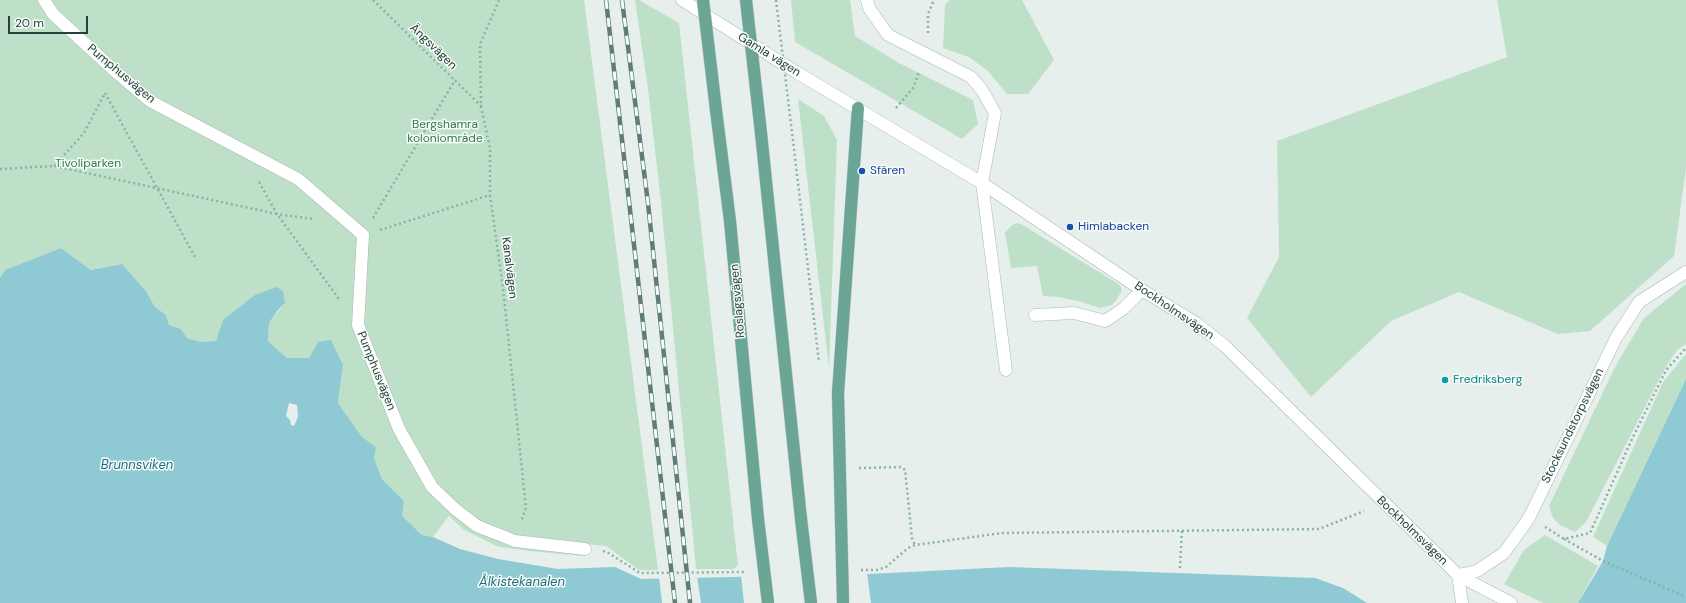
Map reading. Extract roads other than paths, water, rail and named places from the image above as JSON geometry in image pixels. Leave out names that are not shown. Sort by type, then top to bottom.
[{"type":"main road","name":"Roslagsvägen","points":[[702,0],[730,221],[758,519],[768,603]]},
{"type":"main road","points":[[746,0],[811,603]]},
{"type":"main road","points":[[843,603],[838,393],[858,108]]},
{"type":"street","name":"Pumphusvägen","points":[[44,0],[53,14],[150,101],[298,179],[363,235],[358,325],[399,429],[432,487],[455,509],[477,526],[515,541],[585,549]]},
{"type":"street","name":"Gamla vägen","points":[[682,0],[796,72],[858,108]]},
{"type":"street","points":[[867,0],[869,8],[888,35],[970,77],[982,90],[995,113],[982,183],[1006,370]]},
{"type":"street","name":"Bockholmsvägen","points":[[858,108],[982,183],[1142,290],[1196,323],[1225,346],[1458,575],[1511,603]]},
{"type":"street","name":"Stocksundstorpsvägen","points":[[1458,575],[1477,571],[1504,553],[1529,518],[1616,338],[1639,302],[1686,272]]},
{"type":"street","points":[[1035,315],[1074,313],[1105,321],[1123,309],[1142,290]]},
{"type":"street","points":[[1458,575],[1462,603]]},
{"type":"water","name":"Brunnsviken","points":[[61,248],[91,270],[122,264],[146,291],[155,307],[166,315],[169,325],[181,329],[187,338],[201,342],[216,341],[223,320],[255,295],[277,287],[283,291],[285,303],[269,323],[268,341],[287,358],[309,358],[318,342],[331,340],[343,365],[338,403],[362,437],[376,447],[374,458],[382,479],[404,501],[402,516],[422,535],[433,537],[460,549],[498,559],[558,569],[615,567],[641,579],[870,574],[1009,567],[1315,578],[1343,588],[1367,603],[0,603],[0,278],[5,270]],"holes":[[[289,403],[297,405],[298,417],[294,426],[291,425],[290,420],[286,416]]]},
{"type":"water","points":[[1686,379],[1686,603],[1578,603],[1603,561],[1607,546]]},
{"type":"railway","points":[[606,0],[675,603]]},
{"type":"railway","points":[[622,0],[648,203],[690,603]]},
{"type":"place","name":"Sfären","points":[[862,171]]},
{"type":"place","name":"Himlabacken","points":[[1070,227]]},
{"type":"place","name":"Fredriksberg","points":[[1445,380]]},
{"type":"park label","name":"Bergshamra koloniområde","points":[[445,132]]},
{"type":"park label","name":"Tivoliparken","points":[[88,164]]},
{"type":"water label","name":"Ålkistekanalen","points":[[522,583]]}]
